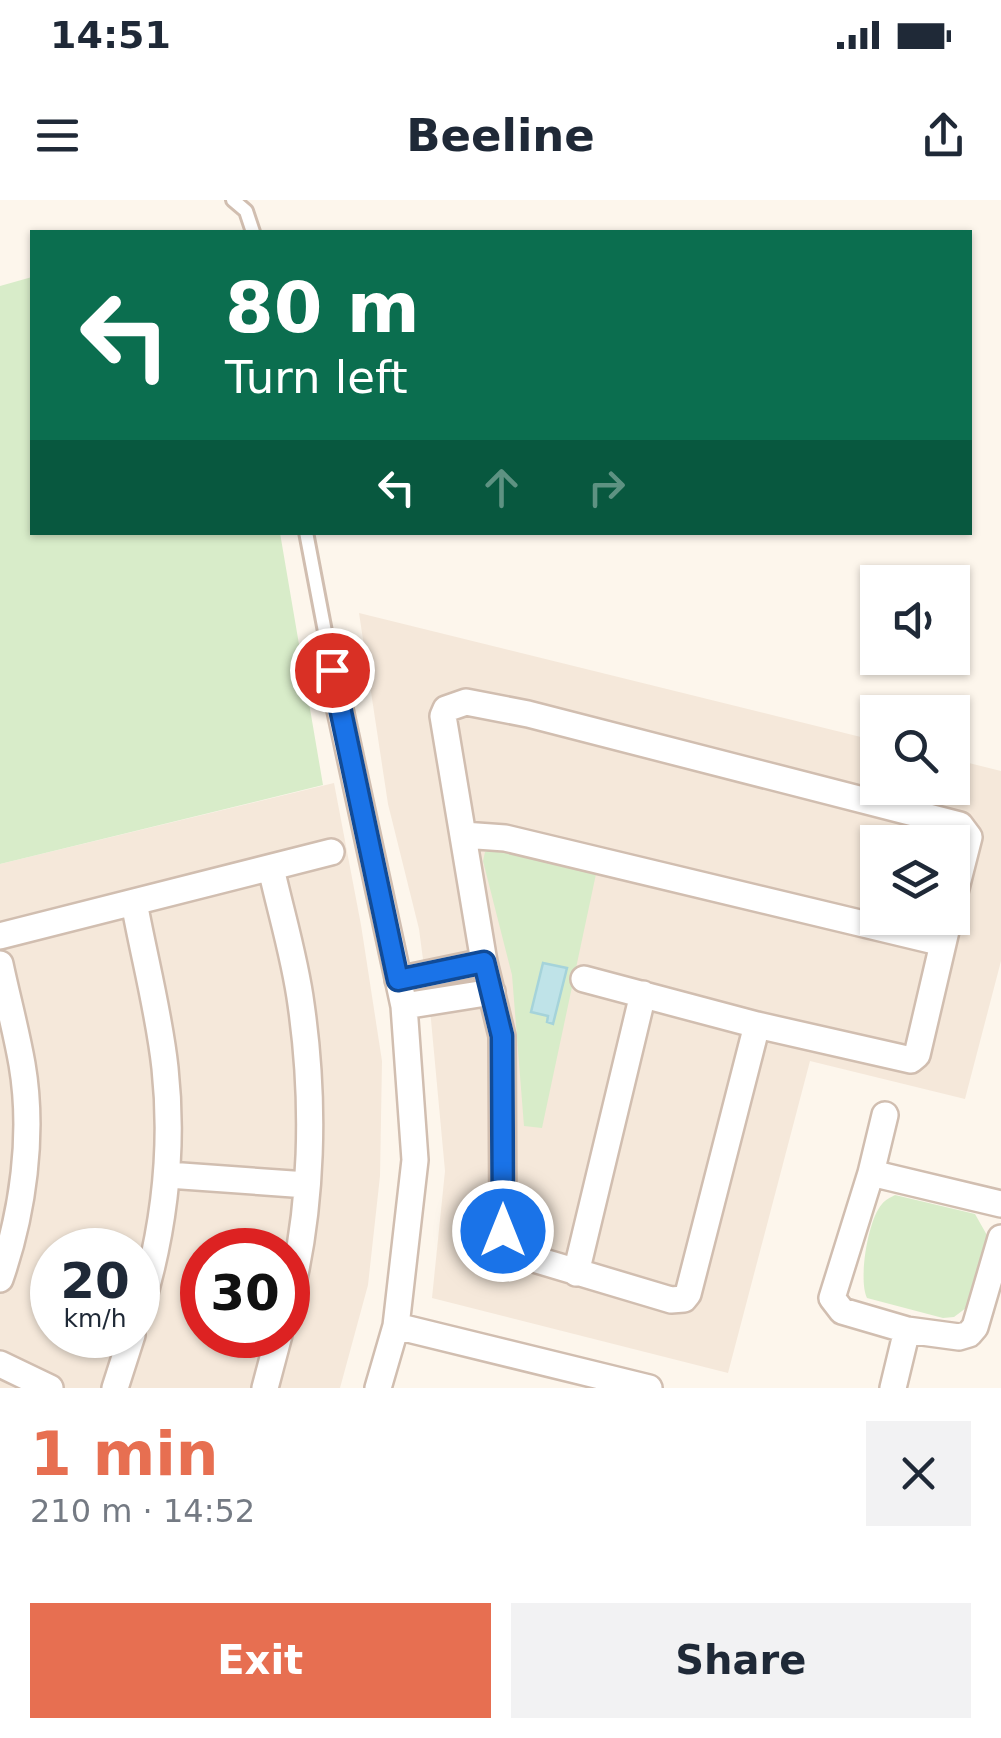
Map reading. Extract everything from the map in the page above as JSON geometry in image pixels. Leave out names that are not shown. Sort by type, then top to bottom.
[{"type":"street","points":[[757,1025],[688,1294],[679,1302],[511,1254],[505,1245],[502,1036],[484,962],[443,716],[452,704],[466,702],[528,714],[960,825]]},
{"type":"street","points":[[339,705],[404,1006],[415,1160],[396,1326],[378,1388]]},
{"type":"street","points":[[462,835],[504,838],[860,912]]},
{"type":"street","points":[[0,936],[332,852]]},
{"type":"street","points":[[272,868],[301,1001],[309,1082],[307,1186],[300,1228]]},
{"type":"street","points":[[134,902],[165,1068],[168,1175],[158,1228]]},
{"type":"street","points":[[584,980],[911,1060],[916,1055],[945,935]]},
{"type":"street","points":[[398,980],[484,962]]},
{"type":"street","points":[[0,964],[22,1067],[27,1131],[15,1236],[0,1279]]},
{"type":"street","points":[[404,1006],[492,992]]},
{"type":"street","points":[[576,1273],[642,994]]},
{"type":"street","points":[[885,1116],[832,1298],[842,1311],[906,1330],[959,1337],[968,1334],[975,1327],[1001,1238]]},
{"type":"street","points":[[871,1173],[1001,1204]]},
{"type":"street","points":[[168,1175],[307,1186]]},
{"type":"street","points":[[396,1326],[649,1388]]},
{"type":"street","points":[[893,1388],[906,1330]]},
{"type":"street","points":[[115,1388],[125,1358]]},
{"type":"street","points":[[265,1388],[273,1358]]},
{"type":"street","points":[[0,1364],[50,1388]]},
{"type":"lane","points":[[233,200],[246,211],[253,230]]},
{"type":"lane","points":[[307,535],[339,705]]},
{"type":"shaded area","points":[[359,613],[860,737],[860,805],[970,805],[970,763],[1001,771],[1001,961],[965,1099],[810,1061],[728,1373],[432,1298],[445,1171],[419,929],[388,804]]},
{"type":"shaded area","points":[[334,783],[382,1061],[380,1176],[368,1285],[340,1388],[0,1388],[0,864]]},
{"type":"green space","points":[[30,278],[30,535],[280,535],[323,785],[0,864],[0,286]]},
{"type":"green space","points":[[499,847],[596,874],[542,1128],[524,1126],[512,975],[483,861],[485,852]]},
{"type":"green space","points":[[895,1195],[975,1214],[988,1237],[966,1308],[954,1317],[943,1318],[867,1298],[864,1264],[869,1236],[877,1212]]},
{"type":"water","points":[[543,963],[567,968],[553,1024],[547,1022],[548,1016],[531,1012]]},
{"type":"route","points":[[332,670],[398,980],[484,962],[502,1036],[503,1231]]}]
